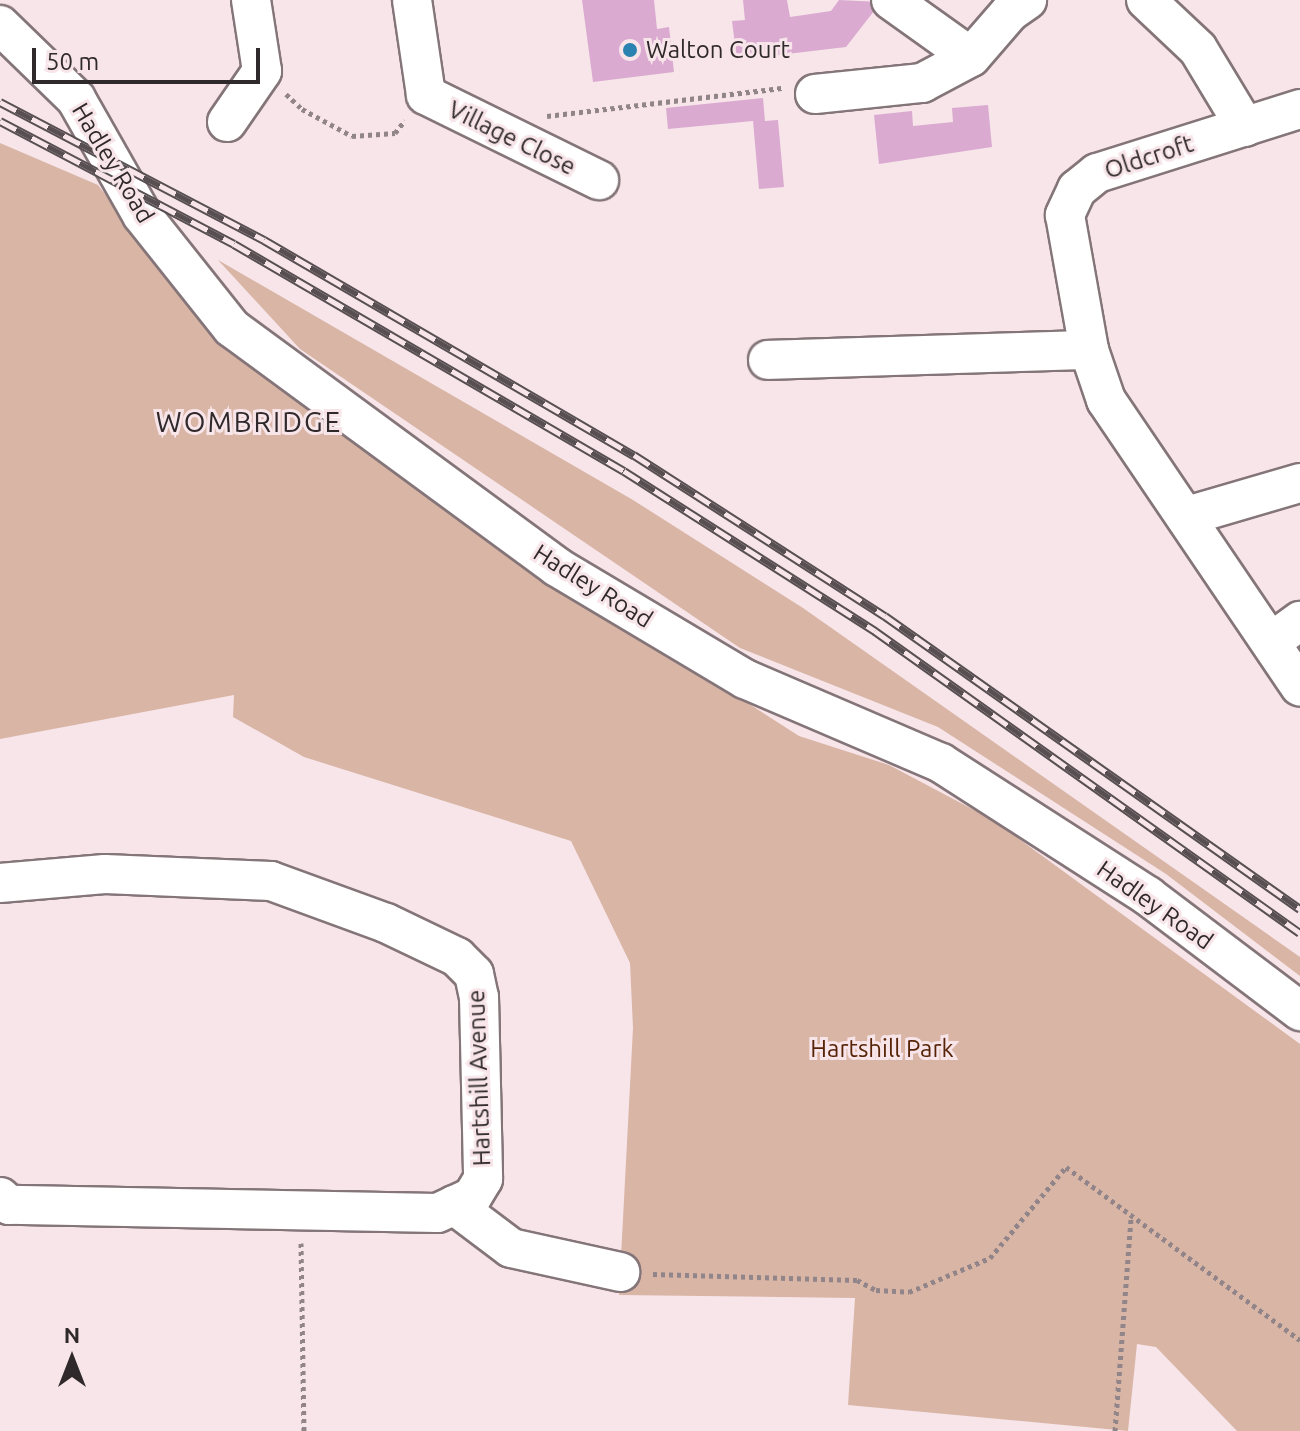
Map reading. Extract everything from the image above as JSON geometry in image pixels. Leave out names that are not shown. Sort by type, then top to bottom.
[{"type":"street","points":[[227,122],[262,71],[251,0]]},
{"type":"street","name":"Village Close","points":[[412,0],[426,95],[599,180]]},
{"type":"street","points":[[815,94],[922,83],[971,57],[1010,12],[1027,0]]},
{"type":"street","points":[[1146,0],[1198,49],[1245,127]]},
{"type":"street","points":[[892,1],[971,57]]},
{"type":"street","name":"Hadley Road","points":[[0,25],[76,99],[142,215],[232,328],[557,567],[745,679],[941,763],[1148,896],[1300,1011]]},
{"type":"street","name":"Oldcroft","points":[[1300,109],[1097,173],[1077,189],[1065,215],[1089,350],[1106,400],[1187,516],[1285,632],[1300,686]]},
{"type":"street","points":[[768,360],[1089,350]]},
{"type":"street","points":[[1187,516],[1300,483]]},
{"type":"street","name":"Hartshill Avenue","points":[[0,883],[105,874],[271,881],[386,923],[457,957],[474,974],[479,997],[483,1179],[472,1197],[454,1205]]},
{"type":"street","points":[[0,1197],[9,1205],[437,1213],[454,1205],[511,1248],[620,1272]]},
{"type":"path","points":[[262,71],[302,109],[352,136],[395,133],[426,95]]},
{"type":"path","points":[[496,130],[539,117],[779,87],[815,94]]},
{"type":"path","points":[[620,1272],[857,1280],[876,1290],[909,1292],[990,1258],[1066,1167],[1300,1340]]},
{"type":"path","points":[[301,1210],[304,1431]]},
{"type":"path","points":[[1115,1431],[1132,1216]]},
{"type":"green space","name":"Hartshill Park","points":[[0,143],[98,185],[197,313],[479,530],[799,736],[889,765],[993,820],[1300,1044],[1300,1431],[1237,1431],[1156,1347],[1137,1344],[1128,1431],[848,1405],[855,1298],[619,1295],[633,1028],[630,963],[571,841],[304,757],[233,717],[234,695],[0,739]]},
{"type":"green space","points":[[218,260],[633,500],[803,608],[1300,957],[1300,976],[1166,874],[938,727],[740,648],[300,349]]},
{"type":"building","name":"Walton Court","points":[[582,0],[654,0],[657,29],[669,27],[674,72],[593,82]]},
{"type":"building","name":"Walton Court","points":[[743,0],[787,0],[790,17],[831,11],[839,0],[881,2],[846,47],[737,60],[732,21],[745,20]]},
{"type":"building","points":[[763,98],[765,121],[778,120],[784,187],[759,189],[753,121],[668,129],[666,108]]},
{"type":"building","points":[[988,105],[992,147],[879,164],[874,115],[912,111],[913,126],[953,122],[952,108]]},
{"type":"railway","points":[[0,102],[264,240],[634,455],[885,616],[1300,909]]},
{"type":"railway","points":[[0,121],[234,244],[624,471],[875,631],[1300,933]]},
{"type":"place","name":"Walton Court","points":[[630,50]]},
{"type":"district","name":"WOMBRIDGE","points":[[249,422]]}]
